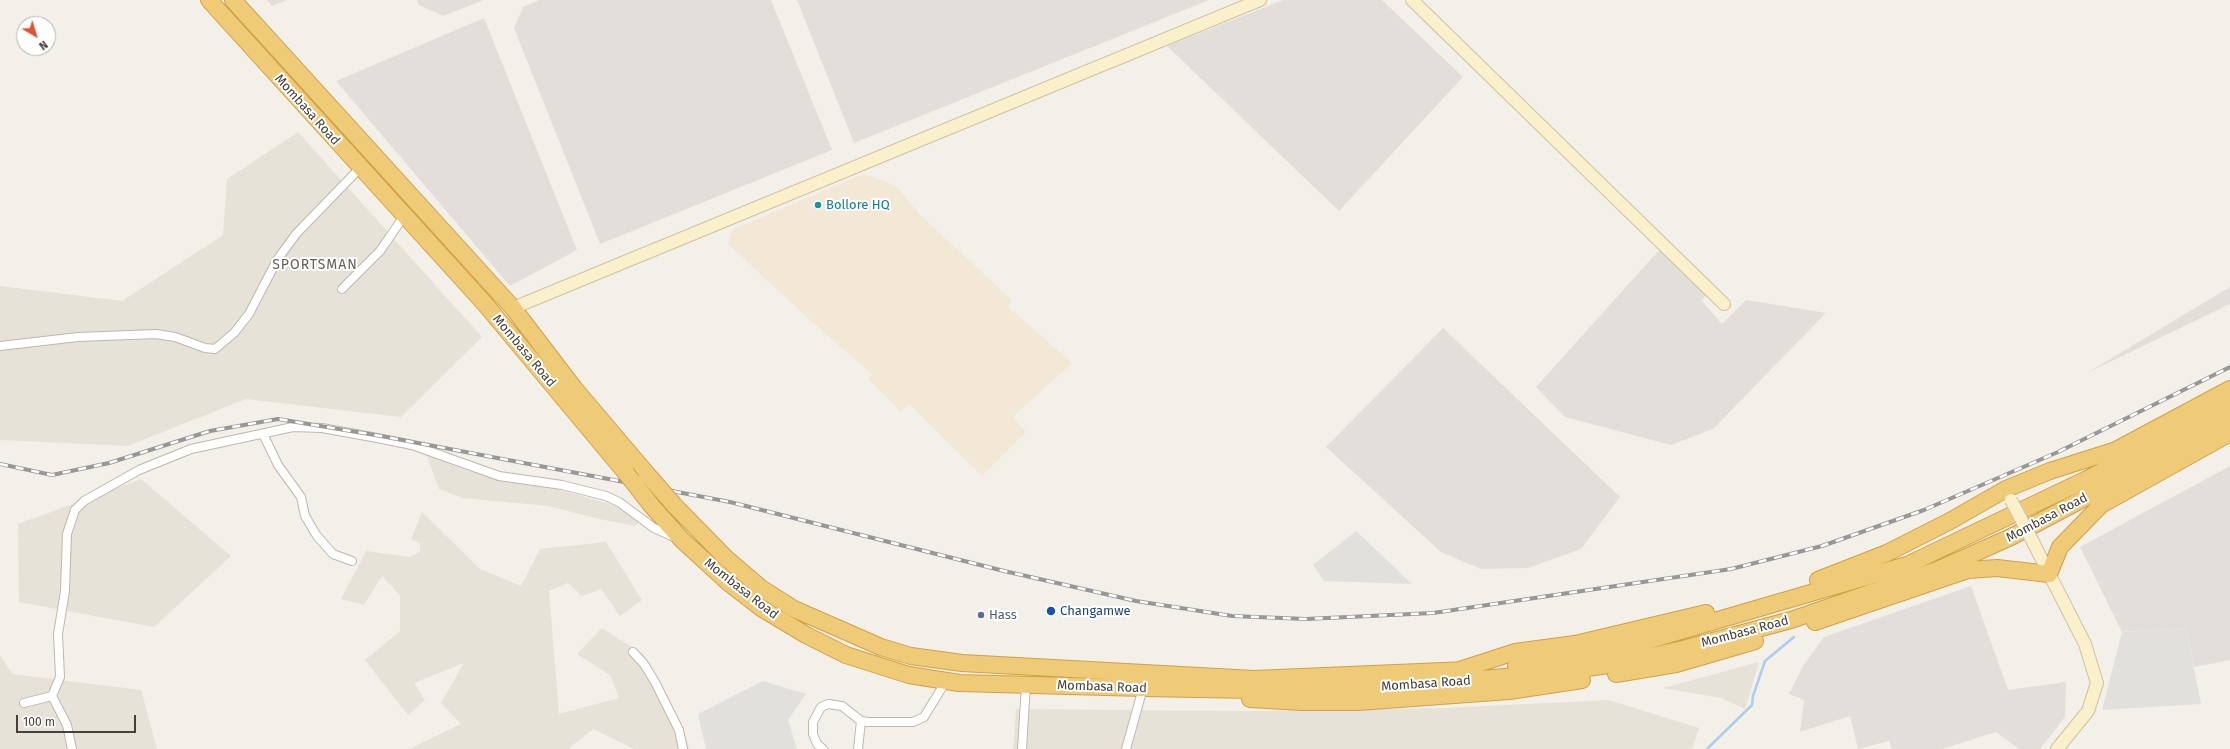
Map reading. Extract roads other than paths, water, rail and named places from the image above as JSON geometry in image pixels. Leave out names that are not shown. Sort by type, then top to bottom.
[{"type":"highway","name":"Mombasa Road","points":[[209,0],[485,304],[651,505],[682,540],[730,584],[761,608],[806,636],[846,655],[909,675],[946,681],[1026,685],[1251,690],[1383,688],[1560,672],[1620,663],[1683,649],[1791,620],[1937,570],[2011,537],[2230,421]]},
{"type":"highway","name":"Mombasa Road","points":[[233,0],[513,308],[574,388],[647,474],[674,505],[726,558],[761,588],[794,609],[880,647],[912,656],[962,663],[1254,679],[1456,671],[1598,656],[1907,565],[2087,479],[2230,405]]},
{"type":"highway","points":[[1456,671],[1515,652],[1575,644],[1714,611],[1838,573],[1894,550],[1950,521],[2009,494],[2050,471],[2116,450],[2230,389]]},
{"type":"highway","points":[[1172,689],[1224,698],[1302,702],[1358,702],[1509,692],[1676,664],[1824,619],[1968,570],[1997,568],[2049,574],[2060,548],[2101,505],[2230,433]]},
{"type":"street","points":[[513,308],[1260,0]]},
{"type":"street","points":[[1412,0],[1724,304]]},
{"type":"street","points":[[0,346],[78,337],[156,334],[175,337],[205,348],[215,349],[234,333],[249,314],[277,260],[296,234],[360,168]]},
{"type":"street","points":[[342,288],[380,251],[404,216]]},
{"type":"street","points":[[72,749],[68,729],[52,696],[60,677],[58,634],[65,591],[67,534],[75,510],[84,501],[114,483],[176,454],[286,428],[304,427],[348,433],[412,445],[499,476],[562,485],[612,498],[620,502],[654,528],[682,540]]},
{"type":"street","points":[[263,434],[278,465],[300,497],[305,516],[317,536],[333,554],[352,561]]},
{"type":"street","points":[[2009,494],[2085,644],[2097,683],[2088,711],[2057,749]]},
{"type":"street","points":[[633,652],[644,664],[656,682],[679,730],[683,749]]},
{"type":"street","points":[[823,749],[817,744],[813,734],[813,722],[821,707],[828,704],[842,706],[861,721],[889,723],[914,722],[919,720],[927,712],[946,681]]},
{"type":"street","points":[[1022,749],[1026,685]]},
{"type":"street","points":[[1126,749],[1143,688]]},
{"type":"street","points":[[24,703],[52,696]]},
{"type":"street","points":[[858,749],[861,721]]},
{"type":"waterway","points":[[1707,749],[1752,705],[1753,696],[1765,661],[1794,637]]},
{"type":"railway","points":[[0,464],[52,475],[109,463],[210,431],[278,419],[381,436],[730,502],[1004,571],[1136,601],[1232,616],[1306,619],[1433,613],[1731,569],[1822,546],[1924,510],[2058,452],[2230,367]]},
{"type":"place","name":"Bollore HQ","points":[[818,205]]},
{"type":"place","name":"Changamwe","points":[[1051,611]]},
{"type":"place","name":"Hass","points":[[981,615]]},
{"type":"district","name":"SPORTSMAN","points":[[315,265]]}]
